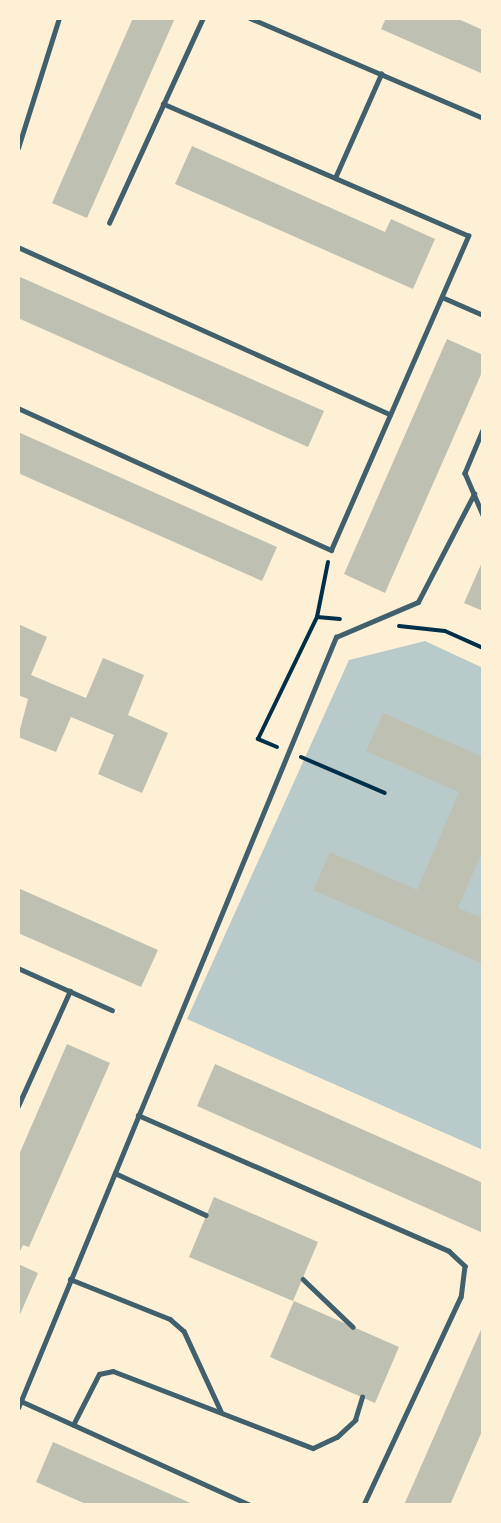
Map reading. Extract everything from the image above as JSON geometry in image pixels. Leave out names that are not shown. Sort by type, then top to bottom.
[{"type":"lane","points":[[18,148],[59,18]]},
{"type":"lane","points":[[109,223],[203,18]]},
{"type":"lane","points":[[250,18],[483,118]]},
{"type":"lane","points":[[334,178],[381,74]]},
{"type":"lane","points":[[18,408],[331,550],[468,236],[163,104]]},
{"type":"lane","points":[[18,247],[390,414]]},
{"type":"lane","points":[[442,297],[483,315]]},
{"type":"lane","points":[[483,430],[465,474],[483,515]]},
{"type":"lane","points":[[18,1407],[336,637],[418,602],[474,494]]},
{"type":"lane","points":[[18,968],[112,1010]]},
{"type":"lane","points":[[18,1106],[70,991]]},
{"type":"lane","points":[[138,1115],[448,1251],[465,1266],[461,1297],[364,1505]]},
{"type":"lane","points":[[115,1173],[206,1215]]},
{"type":"lane","points":[[70,1279],[170,1319],[184,1331],[221,1411]]},
{"type":"lane","points":[[303,1279],[353,1327]]},
{"type":"lane","points":[[73,1425],[99,1374],[112,1371],[221,1411],[312,1448],[337,1437],[355,1420],[362,1397]]},
{"type":"lane","points":[[21,1401],[250,1505]]},
{"type":"path","points":[[317,617],[445,632],[483,648]]},
{"type":"shaded area","points":[[425,641],[483,668],[483,1150],[187,1019],[349,660]]},
{"type":"building","points":[[133,18],[175,18],[87,218],[52,203]]},
{"type":"building","points":[[386,18],[456,18],[483,30],[483,74],[381,29]]},
{"type":"building","points":[[192,146],[385,232],[391,219],[435,239],[413,289],[175,184]]},
{"type":"building","points":[[20,277],[324,411],[308,447],[18,318]]},
{"type":"building","points":[[447,339],[483,355],[483,370],[385,593],[344,574]]},
{"type":"building","points":[[18,432],[277,547],[262,581],[18,473]]},
{"type":"building","points":[[483,560],[483,611],[464,603]]},
{"type":"building","points":[[18,624],[47,637],[31,675],[86,698],[103,658],[144,675],[128,715],[168,733],[142,793],[98,774],[114,735],[71,717],[56,752],[18,737],[28,699],[18,695]]},
{"type":"building","points":[[383,713],[483,757],[483,850],[458,908],[483,918],[483,964],[313,890],[330,852],[417,890],[459,792],[366,751]]},
{"type":"building","points":[[18,888],[158,950],[141,987],[18,933]]},
{"type":"building","points":[[67,1044],[110,1063],[29,1247],[23,1245],[18,1255],[18,1157]]},
{"type":"building","points":[[215,1064],[483,1183],[483,1233],[197,1106]]},
{"type":"building","points":[[214,1197],[318,1242],[293,1301],[189,1257]]},
{"type":"building","points":[[18,1264],[38,1273],[18,1319]]},
{"type":"building","points":[[294,1301],[399,1347],[375,1403],[270,1357]]},
{"type":"building","points":[[483,1325],[483,1429],[450,1505],[404,1505]]},
{"type":"building","points":[[53,1442],[195,1505],[88,1505],[36,1482]]}]
